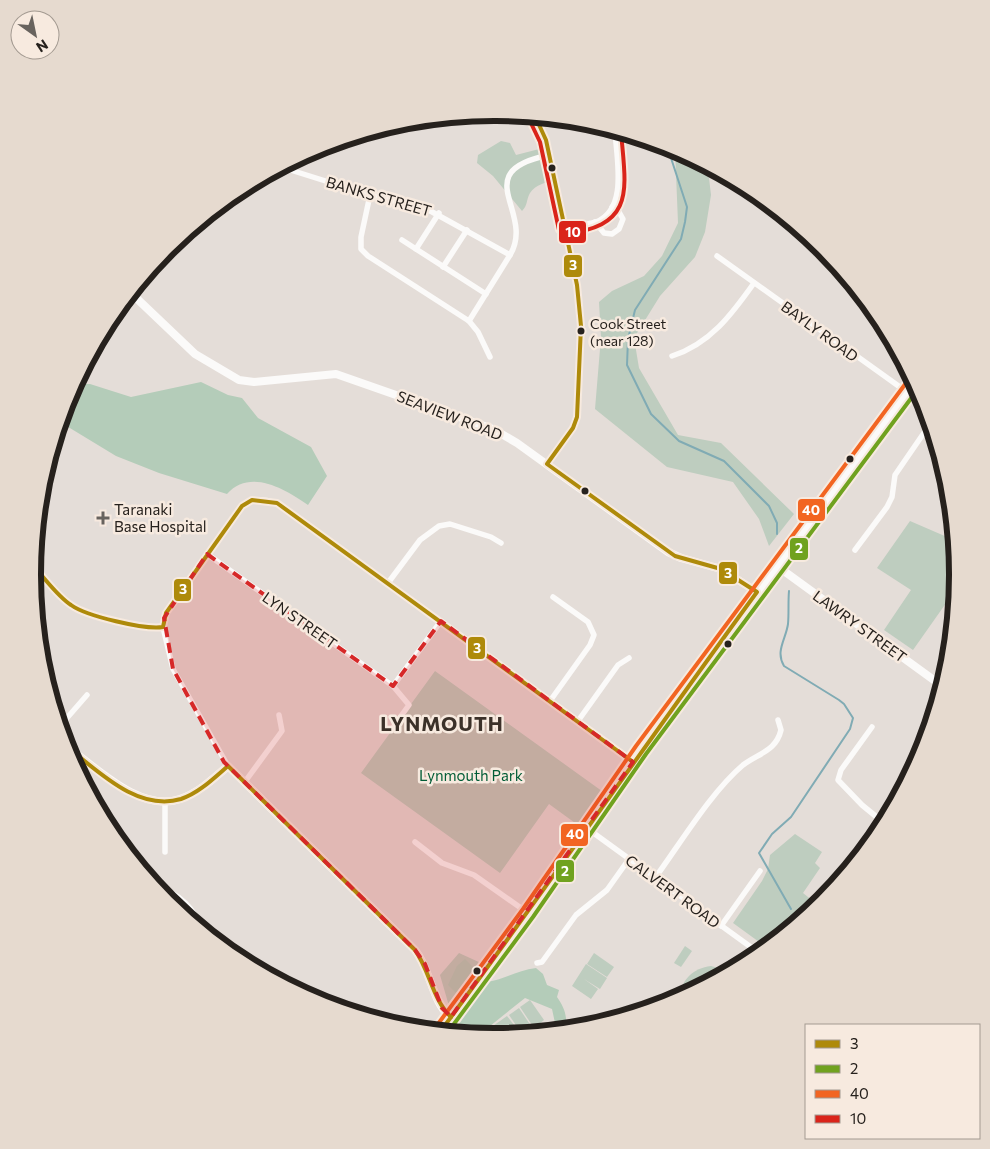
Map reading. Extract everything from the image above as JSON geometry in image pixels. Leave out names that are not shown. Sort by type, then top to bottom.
[{"type":"main road","points":[[445,1025],[528,913],[633,762],[757,592],[909,389]]},
{"type":"street","points":[[539,123],[549,154],[579,301],[579,406],[573,428],[546,464]]},
{"type":"street","points":[[565,228],[596,222],[612,207],[618,186],[615,137]]},
{"type":"street","points":[[469,321],[516,244],[518,232],[506,194],[508,178],[520,163],[549,154]]},
{"type":"street","name":"BANKS STREET","points":[[290,170],[370,195],[439,213],[510,255]]},
{"type":"street","points":[[370,195],[360,237],[360,244],[364,252],[469,321],[478,332],[490,357]]},
{"type":"street","points":[[596,222],[604,233],[612,234],[618,229],[623,219],[619,212],[612,207]]},
{"type":"street","points":[[416,249],[439,213]]},
{"type":"street","points":[[444,267],[467,230]]},
{"type":"street","points":[[402,240],[486,294]]},
{"type":"street","name":"BAYLY ROAD","points":[[716,256],[912,397]]},
{"type":"street","points":[[672,356],[685,352],[728,320],[754,283]]},
{"type":"street","name":"SEAVIEW ROAD","points":[[135,298],[194,354],[239,380],[254,382],[328,373],[345,375],[493,429],[517,442],[675,556],[722,569],[757,592]]},
{"type":"street","points":[[856,550],[887,507],[892,497],[895,475],[925,431]]},
{"type":"street","points":[[451,1017],[442,1008],[425,964],[415,950],[228,766],[173,669],[163,627],[166,613],[207,554],[244,504],[252,500],[268,501],[281,506],[633,762]]},
{"type":"street","points":[[388,582],[427,532],[439,526],[450,524],[491,537],[501,543]]},
{"type":"street","name":"LYN STREET","points":[[207,554],[393,686],[409,705],[391,730]]},
{"type":"street","name":"LAWRY STREET","points":[[778,566],[936,681]]},
{"type":"street","points":[[550,701],[590,645],[594,635],[594,630],[588,622],[553,597]]},
{"type":"street","points":[[393,686],[441,621]]},
{"type":"street","points":[[578,721],[618,665],[629,658]]},
{"type":"street","points":[[65,720],[87,695]]},
{"type":"street","points":[[244,782],[282,731],[279,715]]},
{"type":"street","points":[[655,878],[718,792],[743,766],[774,747],[781,730],[778,720]]},
{"type":"street","points":[[872,727],[841,770],[838,780],[862,805],[878,817]]},
{"type":"street","points":[[79,756],[128,791],[142,798],[165,803],[182,799],[194,793],[228,766]]},
{"type":"street","points":[[165,803],[165,852]]},
{"type":"street","name":"CALVERT ROAD","points":[[588,829],[752,948]]},
{"type":"street","points":[[415,842],[442,863],[474,875],[528,913]]},
{"type":"street","points":[[537,963],[542,962],[576,915],[607,890],[629,859]]},
{"type":"street","points":[[721,926],[760,871]]},
{"type":"street","points":[[176,897],[183,900],[197,917]]},
{"type":"highlighted area","points":[[207,554],[393,686],[441,621],[633,762],[451,1017],[442,1008],[425,964],[415,950],[224,762],[173,669],[164,618]]},
{"type":"green space","points":[[501,141],[510,143],[516,155],[547,147],[555,179],[541,184],[532,190],[522,211],[493,176],[477,163],[478,155]]},
{"type":"green space","points":[[675,158],[707,174],[709,178],[711,195],[705,232],[695,257],[660,296],[634,338],[639,368],[678,435],[721,443],[794,514],[769,546],[759,519],[733,482],[667,467],[595,409],[601,337],[599,302],[612,291],[644,276],[662,256],[678,223]]},
{"type":"green space","points":[[201,382],[228,395],[242,398],[258,418],[311,447],[327,476],[308,505],[278,488],[257,482],[246,482],[236,486],[227,494],[159,473],[116,456],[66,426],[84,384],[90,384],[131,397]]},
{"type":"green space","points":[[910,521],[947,537],[948,600],[913,650],[884,630],[911,590],[877,568]]},
{"type":"green space","name":"Lynmouth Park","points":[[435,671],[606,794],[582,828],[549,804],[500,873],[361,773]]},
{"type":"green space","points":[[795,834],[822,852],[815,863],[820,868],[803,893],[811,900],[794,916],[760,942],[733,923],[762,881],[768,869],[770,855]]},
{"type":"green space","points":[[685,946],[692,951],[681,967],[674,963]]},
{"type":"green space","points":[[459,953],[481,963],[449,1006],[440,975]]},
{"type":"green space","points":[[594,953],[614,967],[607,977],[587,964]]},
{"type":"green space","points":[[465,959],[474,968],[472,976],[456,993],[448,985],[457,966]]},
{"type":"green space","points":[[586,964],[607,978],[600,989],[584,979],[598,989],[591,999],[572,986]]},
{"type":"green space","points":[[711,966],[719,968],[681,988],[685,980],[693,972]]},
{"type":"green space","points":[[536,968],[543,974],[547,985],[559,990],[557,997],[564,1009],[565,1022],[556,1024],[552,1009],[525,998],[488,1028],[456,1026],[487,982]]},
{"type":"green space","points":[[530,1000],[544,1020],[537,1026],[533,1026],[520,1007]]},
{"type":"green space","points":[[519,1008],[531,1026],[517,1027],[509,1015]]},
{"type":"green space","points":[[507,1016],[516,1027],[495,1028],[490,1028]]},
{"type":"waterway","points":[[671,156],[687,207],[685,222],[681,239],[635,310],[628,339],[627,365],[651,414],[679,441],[724,461],[769,506],[777,523],[777,534]]},
{"type":"waterway","points":[[789,591],[788,624],[781,650],[784,666],[839,700],[853,718],[850,729],[791,817],[772,834],[759,853],[791,909]]},
{"type":"transit line","name":"10","points":[[531,123],[540,142],[559,230],[564,234],[587,230],[604,223],[615,214],[621,202],[624,188],[622,139]]},
{"type":"transit line","name":"3","points":[[445,1025],[757,592],[721,569],[675,556],[547,464],[573,428],[577,417],[581,326],[577,285],[546,140],[538,123]]},
{"type":"transit line","name":"40","points":[[438,1024],[523,909],[636,746],[906,383]]},
{"type":"transit line","name":"2","points":[[453,1026],[533,917],[646,754],[912,397]]},
{"type":"transit line","name":"3","points":[[41,575],[61,597],[71,605],[89,614],[130,624],[163,627],[166,613],[242,506],[252,500],[277,503],[633,762]]},
{"type":"transit line","name":"3","points":[[80,758],[104,777],[133,794],[149,800],[165,801],[181,799],[194,793],[228,766],[415,950],[439,1002],[451,1017]]},
{"type":"place","name":"Cook Street (near 128)","points":[[581,331]]},
{"type":"place","name":"Taranaki Base Hospital","points":[[103,518]]},
{"type":"district","name":"LYNMOUTH","points":[[442,723]]}]
